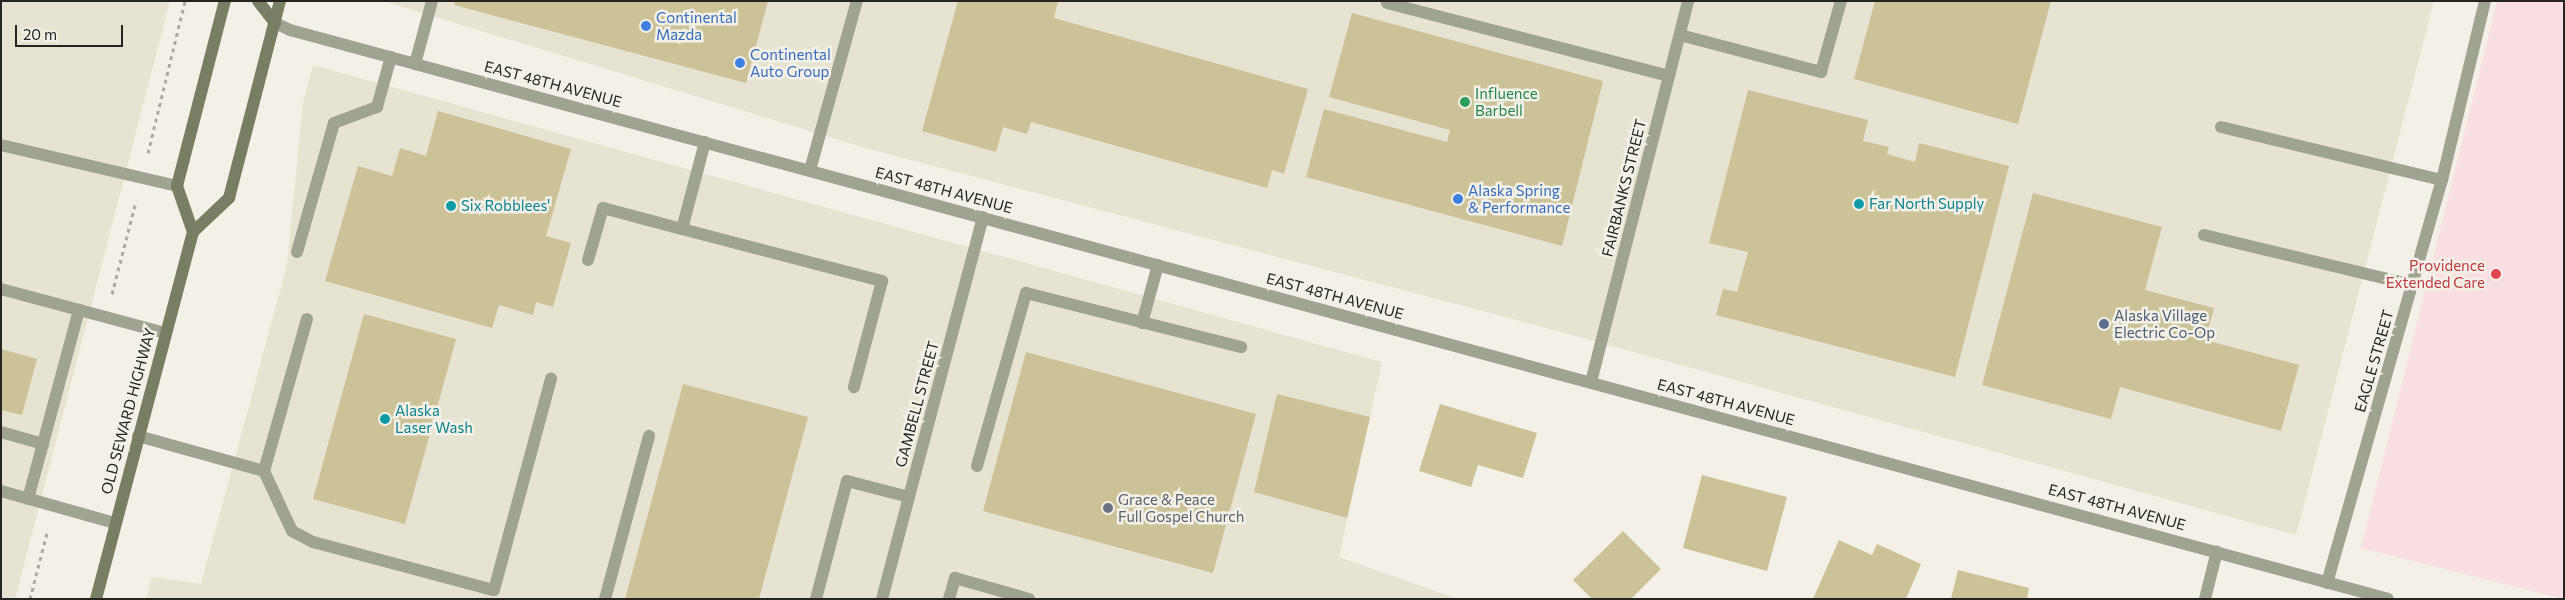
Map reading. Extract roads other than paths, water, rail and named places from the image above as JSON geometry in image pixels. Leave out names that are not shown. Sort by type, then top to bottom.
[{"type":"main road","points":[[225,1],[177,186],[193,232],[229,198],[280,1]]},
{"type":"main road","points":[[258,1],[275,23]]},
{"type":"main road","name":"OLD SEWARD HIGHWAY","points":[[96,599],[193,232]]},
{"type":"street","points":[[415,64],[432,1]]},
{"type":"street","points":[[810,170],[857,1]]},
{"type":"street","name":"FAIRBANKS STREET","points":[[1591,382],[1688,1]]},
{"type":"street","points":[[1680,35],[1821,72],[1841,1]]},
{"type":"street","name":"EAGLE STREET","points":[[2327,582],[2442,180],[2485,1]]},
{"type":"street","points":[[1387,2],[1669,76]]},
{"type":"street","name":"EAST 48TH AVENUE","points":[[275,23],[290,30],[2217,551],[2388,599]]},
{"type":"street","points":[[297,252],[334,123],[377,107],[391,57]]},
{"type":"street","points":[[2221,127],[2442,180]]},
{"type":"street","points":[[682,229],[705,142]]},
{"type":"street","points":[[1,145],[177,186]]},
{"type":"street","points":[[588,260],[603,208],[882,282],[854,387]]},
{"type":"street","name":"GAMBELL STREET","points":[[882,599],[983,217]]},
{"type":"street","points":[[2204,235],[2412,285]]},
{"type":"street","points":[[1142,322],[1158,265]]},
{"type":"street","points":[[1,289],[165,333]]},
{"type":"street","points":[[977,466],[1026,294],[1241,347]]},
{"type":"street","points":[[28,499],[78,310]]},
{"type":"street","points":[[307,319],[264,471],[292,531],[313,542],[494,590],[551,379]]},
{"type":"street","points":[[1,432],[43,444]]},
{"type":"street","points":[[138,436],[264,471]]},
{"type":"street","points":[[605,599],[649,436]]},
{"type":"street","points":[[816,599],[848,481],[909,497]]},
{"type":"street","points":[[1,492],[115,523]]},
{"type":"street","points":[[2205,599],[2217,551]]},
{"type":"street","points":[[949,599],[955,578],[1029,599]]},
{"type":"place","name":"Continental Mazda","points":[[646,26]]},
{"type":"place","name":"Continental Auto Group","points":[[740,63]]},
{"type":"place","name":"Influence Barbell","points":[[1465,102]]},
{"type":"place","name":"Alaska Spring & Performance","points":[[1458,199]]},
{"type":"place","name":"Far North Supply","points":[[1859,204]]},
{"type":"place","name":"Six Robblees'","points":[[451,206]]},
{"type":"place","name":"Providence Extended Care","points":[[2496,274]]},
{"type":"place","name":"Alaska Village Electric Co-Op","points":[[2104,324]]},
{"type":"place","name":"Alaska Laser Wash","points":[[385,419]]},
{"type":"place","name":"Grace & Peace Full Gospel Church","points":[[1108,508]]}]
